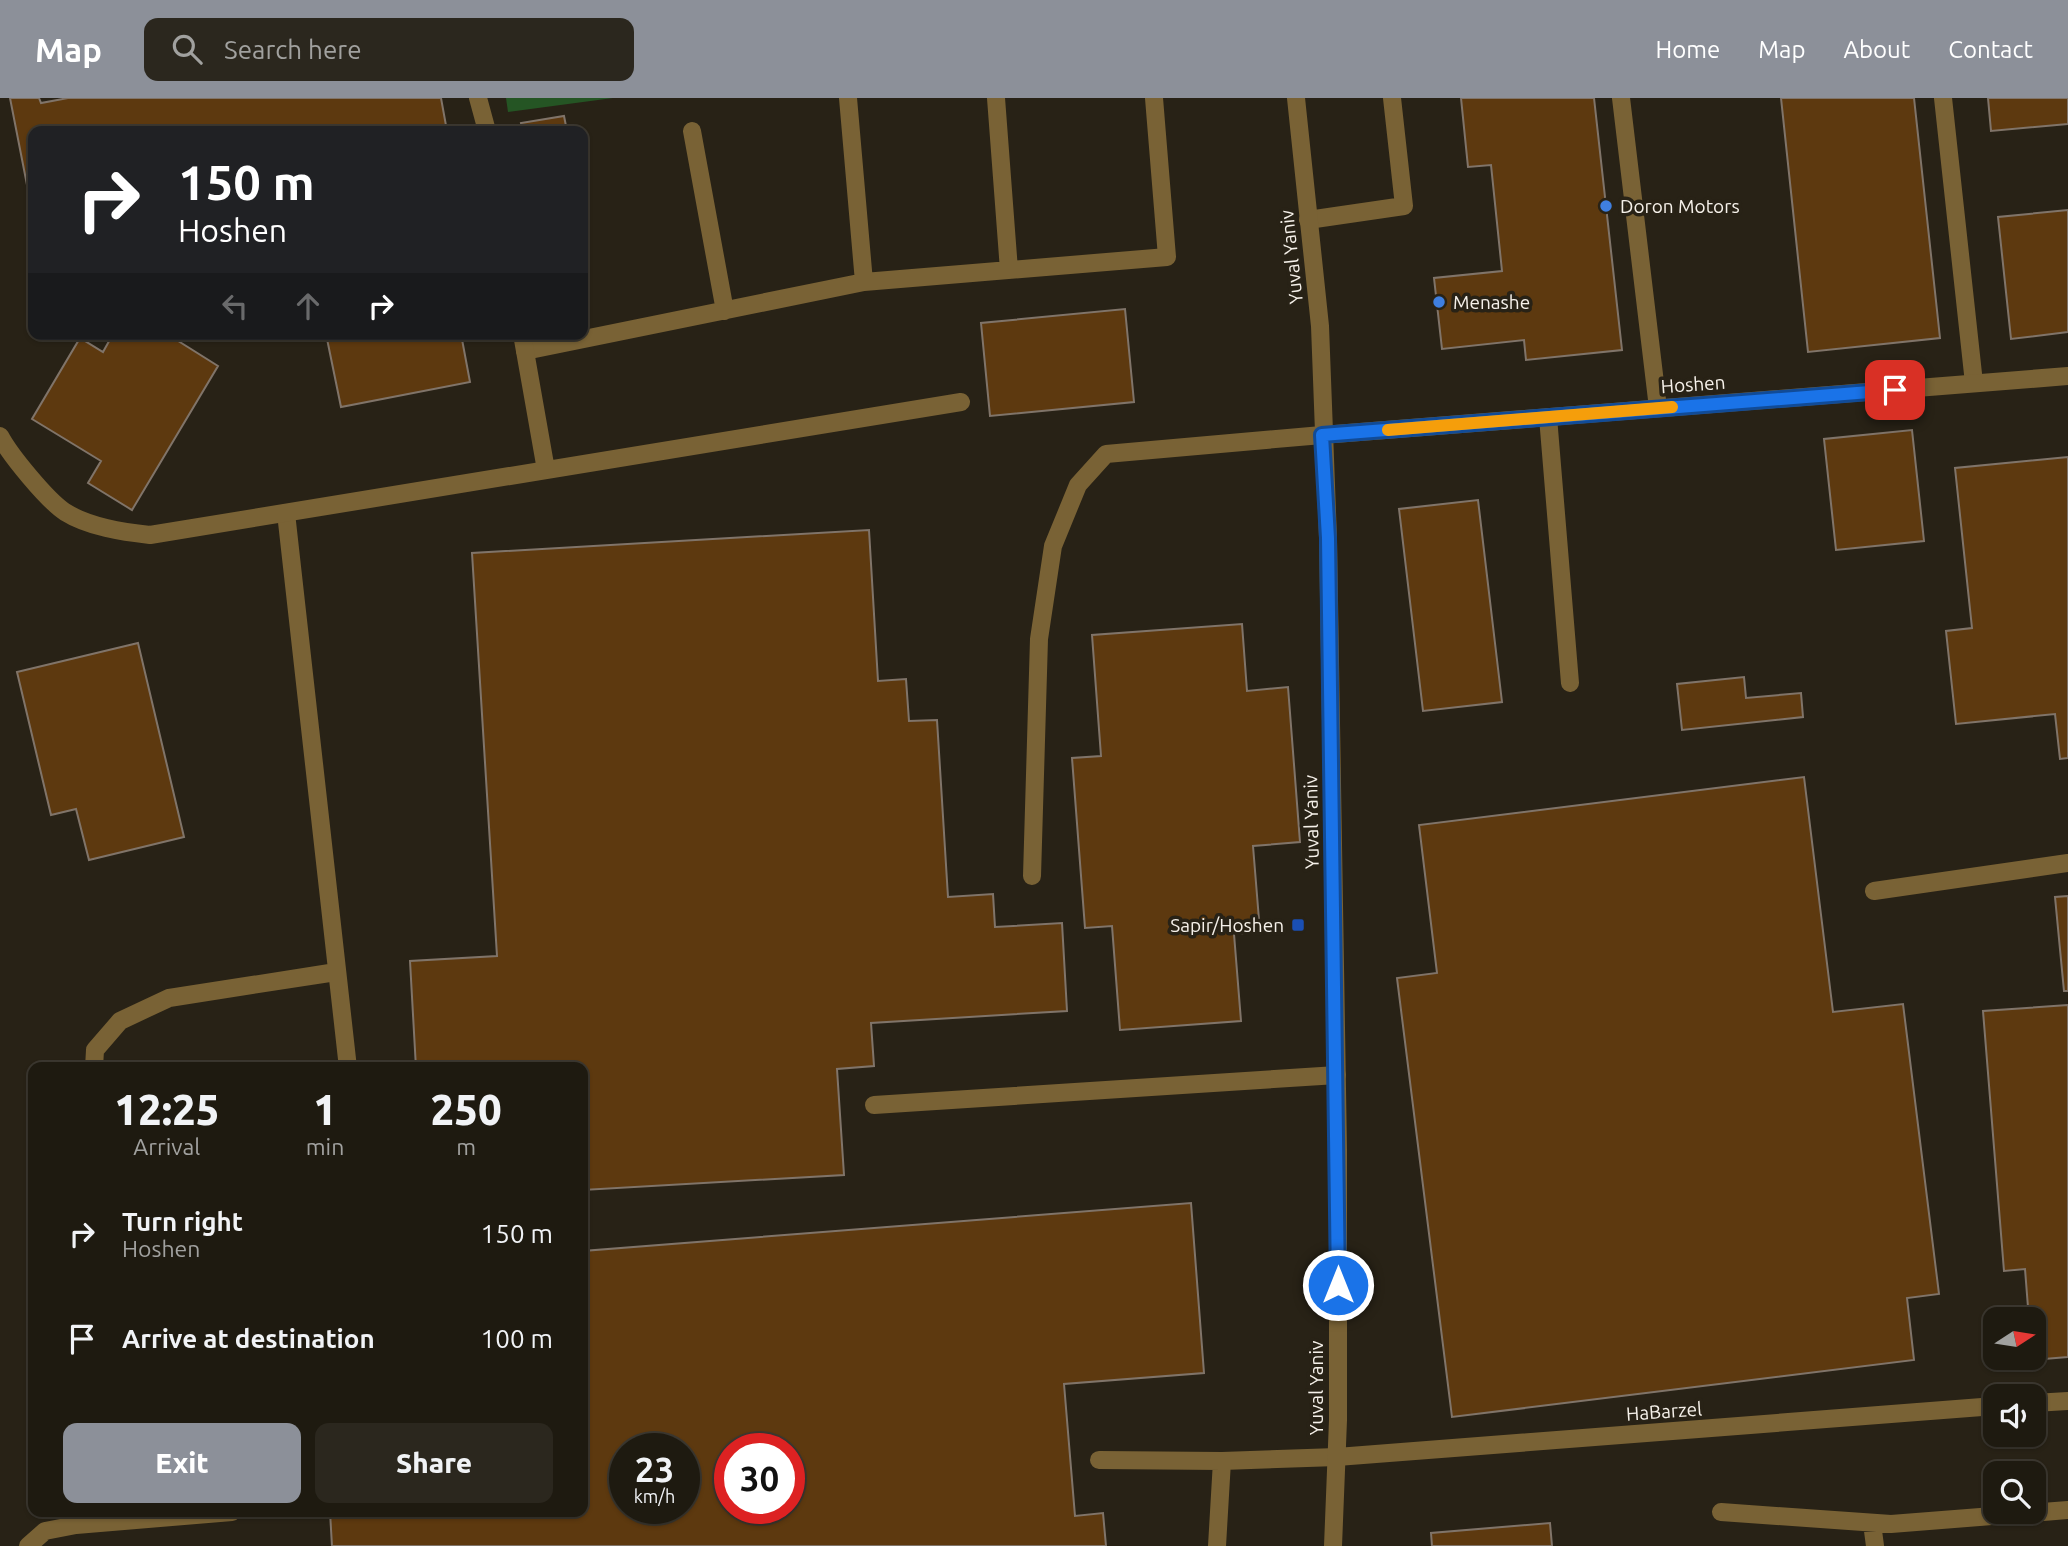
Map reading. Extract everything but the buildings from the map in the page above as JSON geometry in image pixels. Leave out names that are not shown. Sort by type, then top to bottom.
[{"type":"street","points":[[478,98],[486,126]]},
{"type":"street","points":[[848,98],[864,282]]},
{"type":"street","points":[[996,98],[1009,270]]},
{"type":"street","points":[[588,333],[725,311],[864,282],[1167,257],[1154,98]]},
{"type":"street","name":"Yuval Yaniv","points":[[1296,98],[1320,326],[1322,435],[1328,538],[1337,1075],[1337,1457],[1333,1546]]},
{"type":"street","points":[[1308,220],[1404,206],[1392,98]]},
{"type":"street","points":[[1621,98],[1658,408]]},
{"type":"street","points":[[1943,98],[1974,383]]},
{"type":"street","points":[[692,131],[725,311]]},
{"type":"street","points":[[543,340],[524,343],[546,470]]},
{"type":"street","name":"Hoshen","points":[[1032,876],[1039,639],[1054,546],[1078,485],[1106,454],[2068,376]]},
{"type":"street","points":[[0,436],[8,452],[65,512],[115,531],[150,535],[961,402]]},
{"type":"street","points":[[1548,417],[1570,683]]},
{"type":"street","points":[[286,513],[347,1062]]},
{"type":"street","points":[[1874,891],[2068,863]]},
{"type":"street","points":[[94,1062],[94,1050],[120,1021],[169,998],[336,972]]},
{"type":"street","points":[[874,1105],[1337,1075]]},
{"type":"street","points":[[2046,1402],[2068,1401]]},
{"type":"street","name":"HaBarzel","points":[[1099,1460],[1222,1461],[1337,1457],[1983,1407]]},
{"type":"street","points":[[1217,1546],[1222,1461]]},
{"type":"street","points":[[1721,1512],[1891,1524],[2068,1510]]},
{"type":"street","points":[[28,1546],[45,1531],[76,1525],[172,1517]]},
{"type":"street","points":[[1872,1523],[1875,1546]]},
{"type":"green space","points":[[506,98],[613,98],[508,112]]},
{"type":"slow traffic","points":[[1388,430],[1672,407]]},
{"type":"place","name":"Doron Motors","points":[[1606,206]]},
{"type":"place","name":"Menashe","points":[[1439,302]]},
{"type":"place","name":"Sapir/Hoshen","points":[[1298,925]]},
{"type":"route","points":[[1338,1285],[1328,538],[1322,435],[1895,390]]}]
